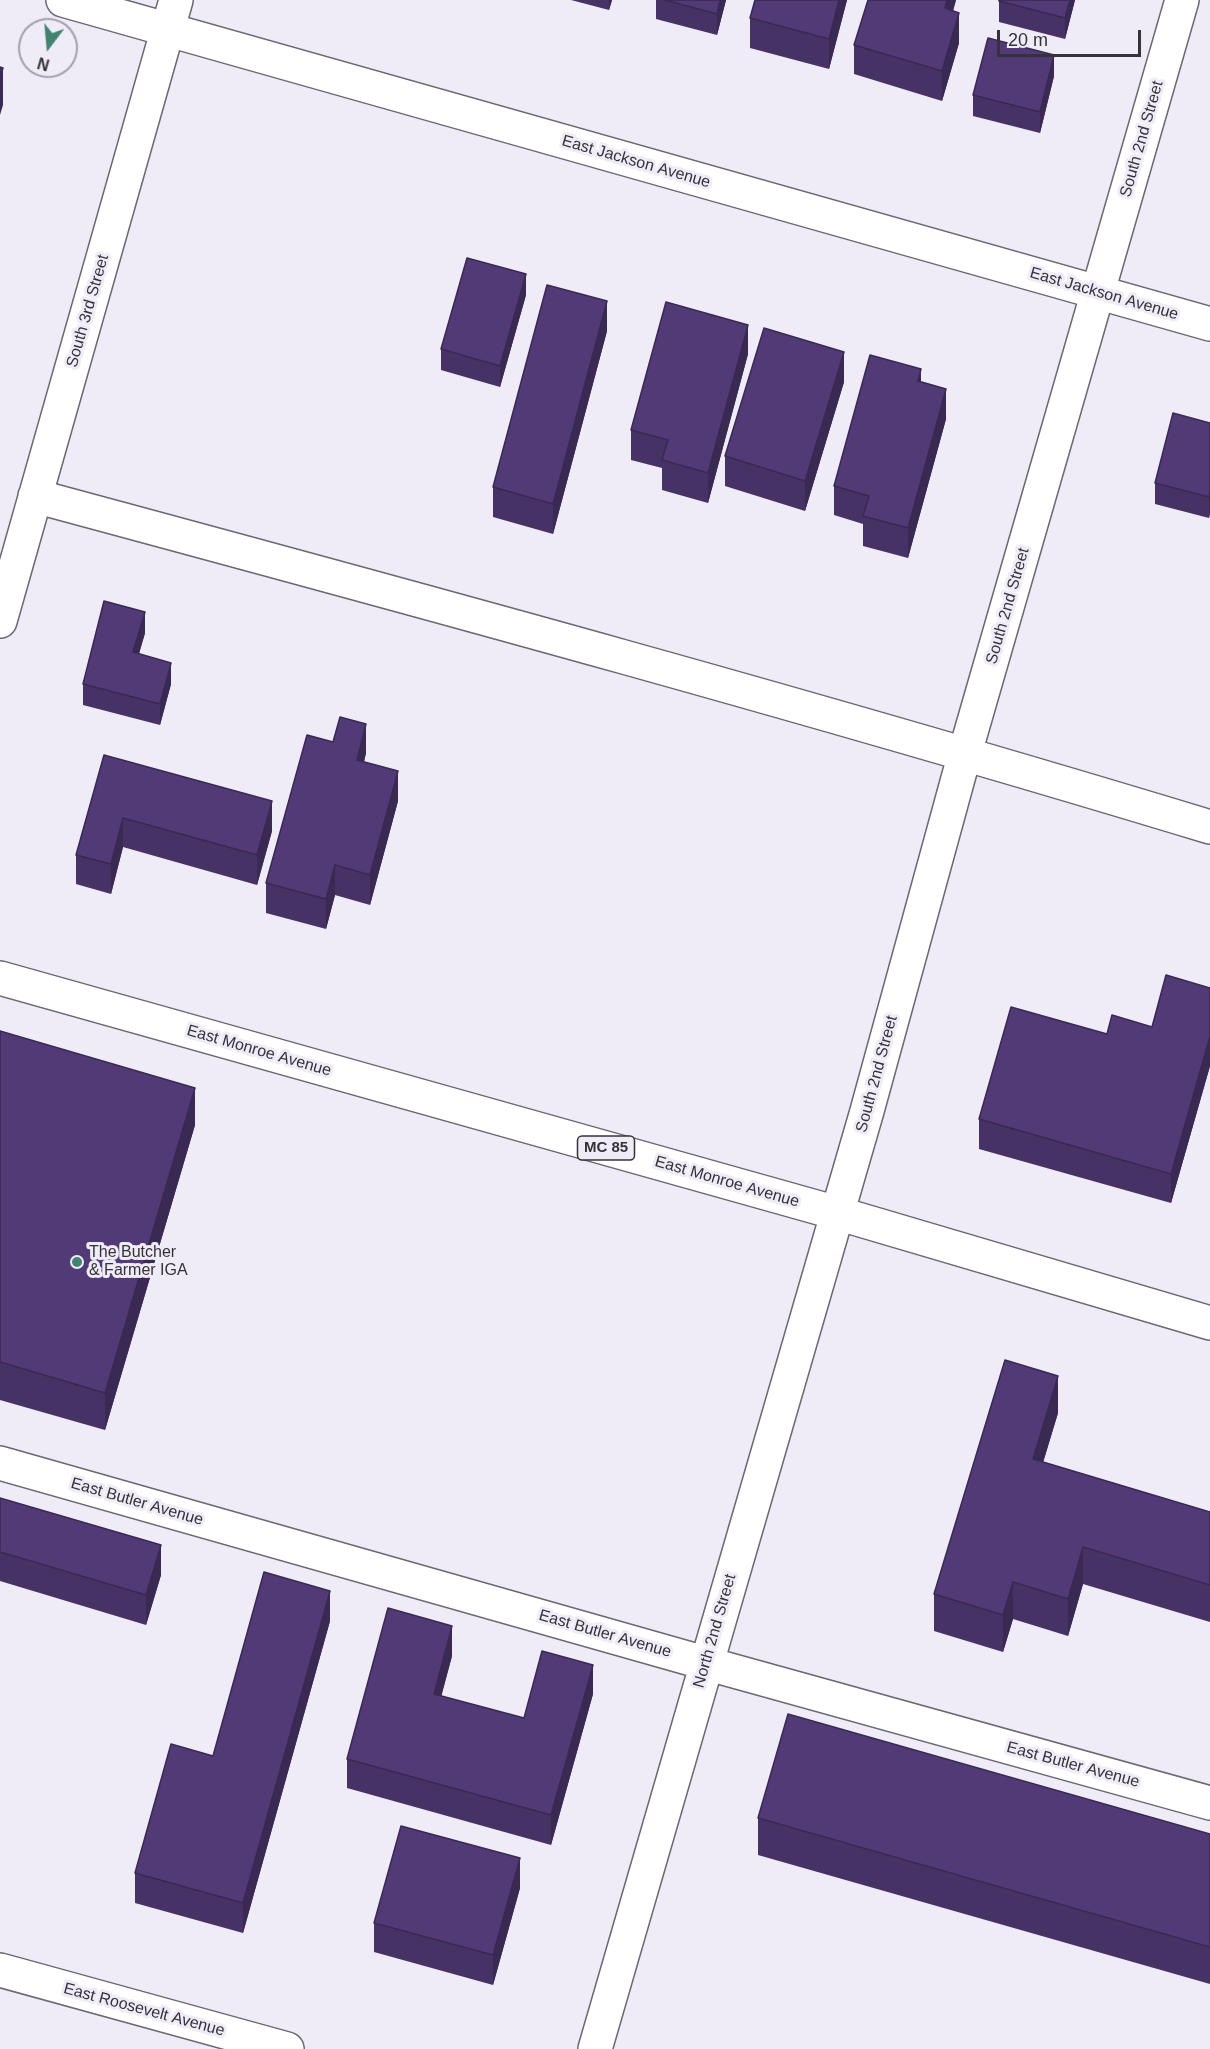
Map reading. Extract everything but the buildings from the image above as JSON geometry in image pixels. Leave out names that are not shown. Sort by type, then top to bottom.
[{"type":"street","name":"East Jackson Avenue","points":[[63,0],[172,14],[1098,293],[1210,324]]},
{"type":"street","name":"South 2nd Street","points":[[837,1213],[965,753],[1182,0]]},
{"type":"street","name":"South 3rd Street","points":[[0,621],[172,14]]},
{"type":"street","points":[[35,496],[328,575],[965,753],[1210,827]]},
{"type":"street","name":"East Monroe Avenue","points":[[0,978],[837,1213],[1210,1323]]},
{"type":"street","name":"North 2nd Street","points":[[595,2049],[837,1213]]},
{"type":"street","name":"East Butler Avenue","points":[[0,1463],[705,1663],[1210,1803]]},
{"type":"street","name":"East Roosevelt Avenue","points":[[0,1970],[287,2049]]},
{"type":"place","name":"The Butcher & Farmer IGA","points":[[77,1262]]}]
